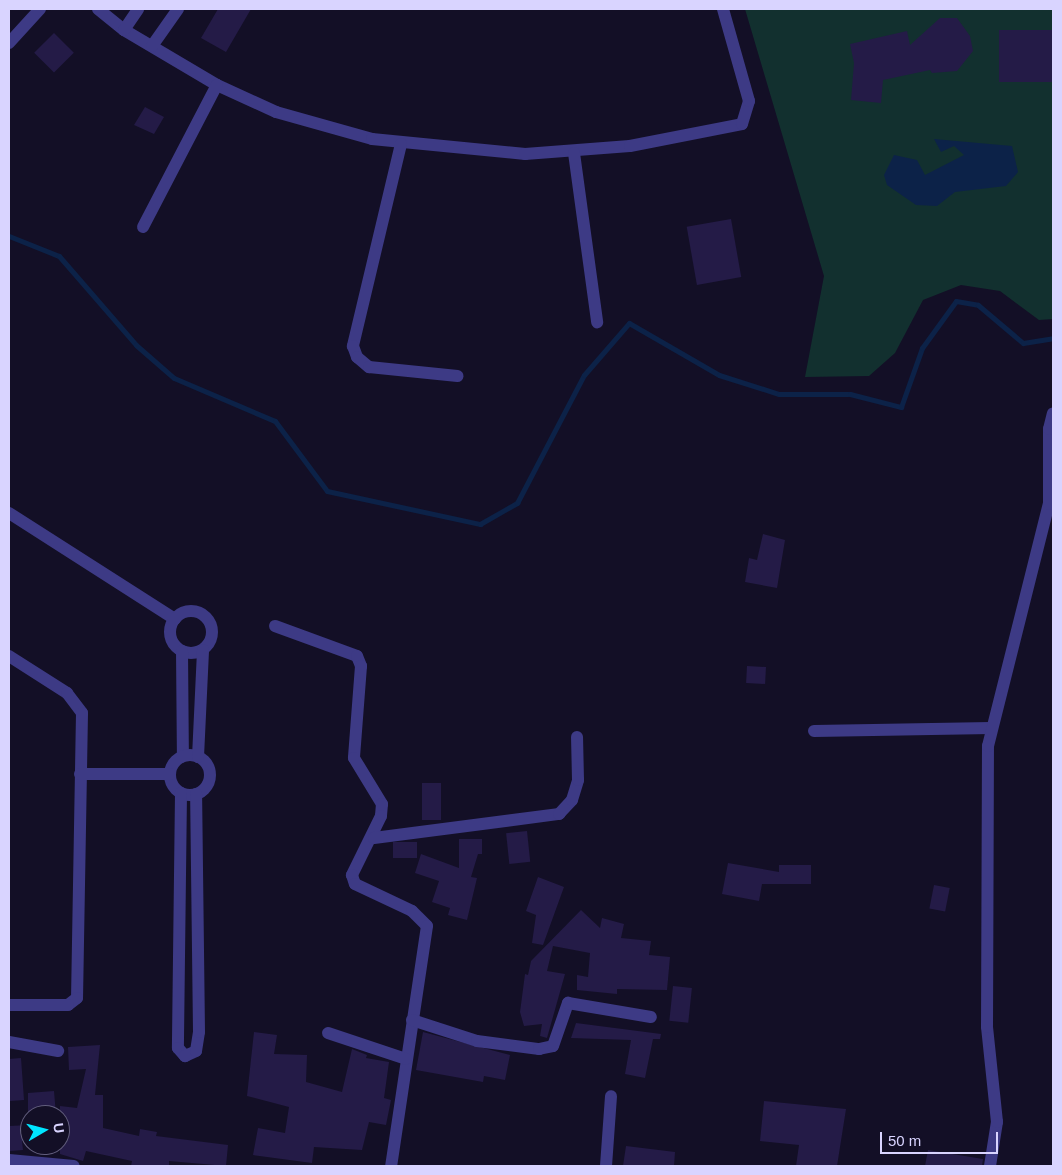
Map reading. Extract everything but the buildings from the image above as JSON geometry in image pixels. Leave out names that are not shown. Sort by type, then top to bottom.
[{"type":"street","points":[[9,43],[40,9]]},
{"type":"street","points":[[98,9],[124,30],[217,85],[301,121],[401,144],[485,152],[574,153],[689,136],[742,124],[749,101],[723,9]]},
{"type":"street","points":[[124,30],[138,9]]},
{"type":"street","points":[[152,46],[178,9]]},
{"type":"street","points":[[143,226],[217,85]]},
{"type":"street","points":[[401,144],[353,346],[357,356],[369,367],[458,376]]},
{"type":"street","points":[[574,153],[597,322]]},
{"type":"street","points":[[990,1166],[998,1122],[987,1027],[991,728],[1049,504],[1048,429],[1053,413]]},
{"type":"street","points":[[9,513],[175,619]]},
{"type":"street","points":[[187,611],[207,618],[212,638],[203,650],[198,757],[210,776],[196,794],[199,1032],[196,1051],[185,1056],[178,1048],[181,793],[170,774],[183,756],[182,651],[170,633],[175,619],[187,611]]},
{"type":"street","points":[[275,626],[345,649],[361,666],[353,747],[382,804],[374,838],[354,865],[355,884],[412,911],[427,926],[392,1166]]},
{"type":"street","points":[[182,651],[203,650]]},
{"type":"street","points":[[9,656],[78,702],[82,713],[77,998],[68,1005],[9,1005]]},
{"type":"street","points":[[814,732],[991,728]]},
{"type":"street","points":[[374,838],[559,814],[572,800],[578,780],[577,737]]},
{"type":"street","points":[[183,756],[198,757]]},
{"type":"street","points":[[80,774],[170,774]]},
{"type":"street","points":[[181,793],[196,794]]},
{"type":"street","points":[[412,1020],[477,1040],[539,1049],[554,1046],[568,1003],[651,1017]]},
{"type":"street","points":[[328,1032],[406,1060]]},
{"type":"street","points":[[9,1042],[58,1051]]},
{"type":"street","points":[[606,1166],[610,1096]]},
{"type":"street","points":[[9,1160],[74,1166]]},
{"type":"green space","points":[[745,9],[1053,9],[1053,319],[1039,320],[1000,291],[961,285],[923,300],[895,353],[869,376],[805,377],[824,276]]},
{"type":"water","points":[[934,139],[1012,146],[1018,172],[1006,186],[955,192],[937,206],[916,205],[887,185],[884,175],[894,155],[917,160],[925,175],[964,155],[954,146],[941,152]]},
{"type":"waterway","points":[[9,236],[59,256],[136,345],[174,378],[275,421],[327,491],[480,524],[517,503],[584,375],[629,323],[719,375],[779,394],[850,394],[901,407],[922,348],[956,301],[978,305],[1023,343],[1053,338]]}]
